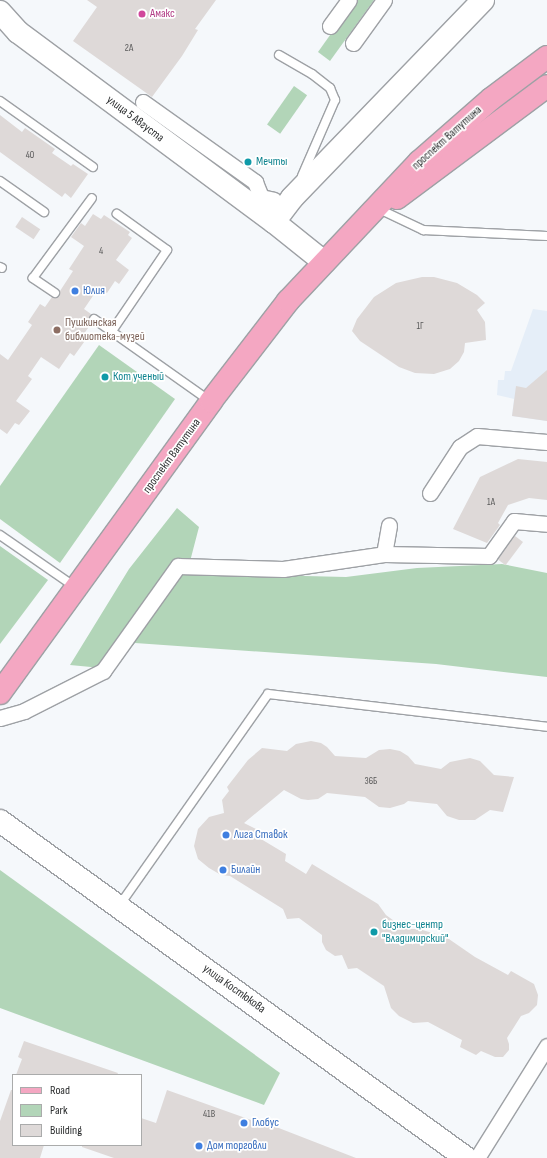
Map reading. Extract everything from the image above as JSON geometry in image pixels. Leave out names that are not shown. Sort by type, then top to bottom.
[{"type":"main road","name":"проспект Ватутина","points":[[0,693],[211,401],[288,301],[355,228],[419,162],[491,99],[547,57]]},
{"type":"main road","name":"проспект Ватутина","points":[[355,228],[433,173],[547,86]]},
{"type":"street","points":[[330,26],[349,0]]},
{"type":"street","points":[[353,43],[384,0]]},
{"type":"street","points":[[271,199],[483,0]]},
{"type":"street","name":"улица 5 Августа","points":[[0,12],[18,32],[274,222],[324,262]]},
{"type":"street","points":[[143,102],[259,177],[271,199],[274,222]]},
{"type":"street","points":[[430,493],[460,446],[477,436],[547,442]]},
{"type":"street","points":[[0,718],[24,712],[103,671],[178,566],[283,569],[384,554],[489,556],[514,521],[547,524]]},
{"type":"street","points":[[384,554],[389,525]]},
{"type":"street","name":"улица Костюкова","points":[[0,821],[466,1158]]},
{"type":"street","points":[[477,1158],[547,1046]]},
{"type":"lane","points":[[271,199],[335,100],[330,88],[312,74],[279,55]]},
{"type":"lane","points":[[0,100],[93,167]]},
{"type":"lane","points":[[0,181],[44,212]]},
{"type":"lane","points":[[55,293],[33,278],[92,198]]},
{"type":"lane","points":[[381,210],[423,230],[547,236]]},
{"type":"lane","points":[[112,331],[167,250],[117,214]]},
{"type":"lane","points":[[94,319],[211,401]]},
{"type":"lane","points":[[0,535],[77,588]]},
{"type":"lane","points":[[119,906],[268,694],[547,727]]},
{"type":"shaded area","points":[[533,309],[547,311],[547,421],[512,416],[514,399],[497,395],[498,380],[504,380],[505,371],[511,371]]},
{"type":"green space","points":[[355,0],[374,0],[330,61],[318,52]]},
{"type":"green space","points":[[294,86],[307,95],[280,134],[267,125]]},
{"type":"green space","points":[[99,345],[175,399],[60,563],[0,519],[0,486]]},
{"type":"green space","points":[[177,508],[199,527],[187,573],[346,577],[417,568],[502,564],[547,573],[547,677],[436,664],[135,643],[112,669],[70,665],[129,569]]},
{"type":"green space","points":[[0,546],[48,580],[0,644]]},
{"type":"green space","points":[[0,870],[280,1073],[264,1105],[0,1008]]},
{"type":"building","points":[[87,0],[216,0],[195,29],[198,30],[182,56],[152,97],[73,41],[97,7]]},
{"type":"building","points":[[0,115],[22,132],[25,128],[55,149],[52,153],[71,166],[73,164],[88,174],[71,198],[65,193],[62,197],[0,152]]},
{"type":"building","points":[[93,214],[101,219],[104,215],[130,232],[128,235],[132,238],[116,260],[129,270],[119,284],[115,281],[107,293],[99,287],[84,309],[91,314],[89,319],[91,324],[83,335],[87,338],[74,356],[70,353],[59,369],[41,357],[28,376],[32,379],[16,401],[30,411],[19,425],[15,423],[7,434],[0,429],[0,354],[8,360],[32,325],[28,322],[40,304],[45,307],[52,297],[57,298],[60,296],[60,291],[73,271],[69,269],[84,246],[71,237],[81,223],[85,226]]},
{"type":"building","points":[[22,217],[40,229],[34,239],[15,227]]},
{"type":"building","points":[[422,277],[434,277],[457,283],[477,295],[485,303],[477,310],[485,322],[486,340],[465,343],[464,352],[459,361],[450,369],[434,374],[415,373],[399,367],[360,341],[352,331],[357,319],[374,297],[396,283]]},
{"type":"building","points":[[547,370],[547,421],[512,416],[516,386],[526,388]]},
{"type":"building","points":[[518,459],[547,462],[547,500],[529,498],[508,505],[498,523],[500,525],[487,543],[453,529],[480,477]]},
{"type":"building","points":[[515,536],[523,542],[506,565],[498,559]]},
{"type":"building","name":"бизнес-центр \"Владимирский\"","points":[[311,741],[321,743],[335,756],[366,758],[379,750],[390,749],[400,751],[408,756],[415,764],[441,769],[450,762],[470,758],[480,761],[494,775],[514,777],[503,812],[490,810],[475,820],[459,820],[447,816],[437,804],[408,801],[404,804],[390,808],[379,807],[365,797],[327,793],[318,799],[308,800],[301,799],[284,790],[244,823],[258,830],[261,839],[286,854],[285,861],[306,874],[312,864],[378,904],[386,915],[405,929],[419,929],[446,937],[475,957],[508,975],[511,971],[534,984],[538,995],[537,1005],[529,1013],[521,1016],[507,1038],[509,1050],[503,1057],[495,1057],[481,1051],[476,1055],[460,1047],[462,1040],[428,1022],[413,1023],[399,1016],[391,1008],[384,986],[357,968],[348,969],[342,955],[335,956],[326,950],[322,942],[322,935],[299,918],[287,919],[283,909],[230,876],[221,875],[209,868],[198,859],[194,846],[198,829],[209,817],[224,813],[222,800],[229,791],[227,787],[248,760],[262,748],[287,751],[296,744]]},
{"type":"building","points":[[24,1041],[118,1073],[16,1074],[22,1059],[18,1057]]},
{"type":"building","points":[[12,1090],[12,1146],[44,1146],[40,1158],[0,1158],[0,1121]]},
{"type":"building","points":[[167,1090],[271,1127],[271,1125],[356,1158],[114,1158],[82,1147],[142,1146],[142,1118],[156,1123]]},
{"type":"place","name":"Амакс","points":[[142,14]]},
{"type":"place","name":"Мечты","points":[[248,162]]},
{"type":"place","name":"Юлия","points":[[75,291]]},
{"type":"place","name":"Пушкинская библиотека-музей","points":[[57,330]]},
{"type":"place","name":"Кот ученый","points":[[105,377]]},
{"type":"place","name":"Лига Ставок","points":[[226,835]]},
{"type":"place","name":"Билайн","points":[[223,870]]},
{"type":"place","name":"бизнес-центр \"Владимирский\"","points":[[374,932]]},
{"type":"place","name":"Глобус","points":[[244,1123]]},
{"type":"place","name":"Дом торговли","points":[[199,1146]]}]
